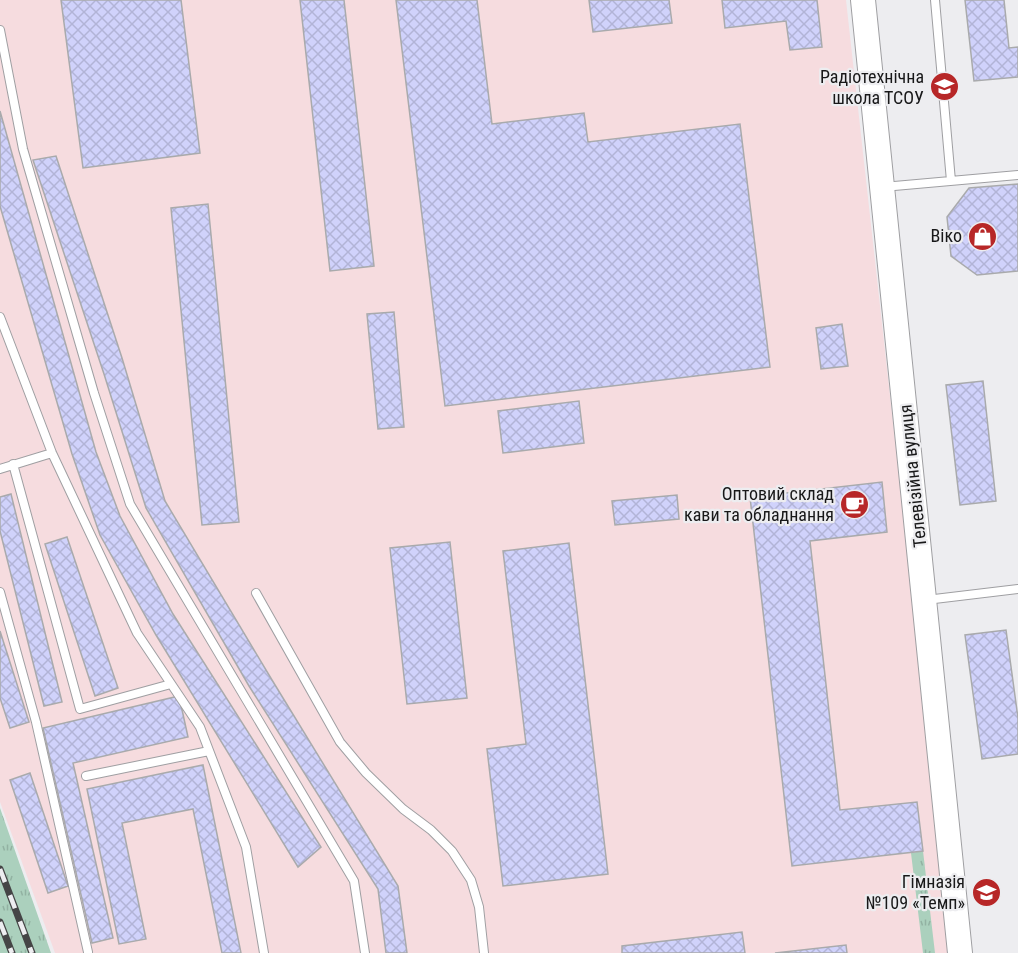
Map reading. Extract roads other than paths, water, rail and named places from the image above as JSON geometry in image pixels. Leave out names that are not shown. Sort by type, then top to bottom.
[{"type":"street","name":"Телевізійна вулиця","points":[[863,0],[960,953]]},
{"type":"lane","points":[[935,0],[951,181]]},
{"type":"lane","points":[[0,30],[23,149],[94,393],[130,504],[354,881],[365,953]]},
{"type":"lane","points":[[883,187],[1018,175]]},
{"type":"lane","points":[[0,317],[52,453],[137,633],[200,727],[246,847],[264,953]]},
{"type":"lane","points":[[0,469],[52,453]]},
{"type":"lane","points":[[14,464],[80,709],[171,684]]},
{"type":"lane","points":[[925,600],[1018,589]]},
{"type":"lane","points":[[0,592],[36,722],[88,952]]},
{"type":"lane","points":[[256,593],[340,741],[366,773],[403,809],[452,850],[471,880],[479,907],[484,953]]},
{"type":"lane","points":[[86,777],[209,751]]},
{"type":"railway","points":[[0,869],[32,953]]},
{"type":"railway","points":[[0,922],[12,953]]},
{"type":"place","name":"Радіотехнічна школа ТСОУ","points":[[945,87]]},
{"type":"place","name":"Віко","points":[[983,236]]},
{"type":"place","name":"Оптовий склад кави та обладнання","points":[[855,504]]},
{"type":"place","name":"Гімназія №109 «Темп»","points":[[986,892]]}]
